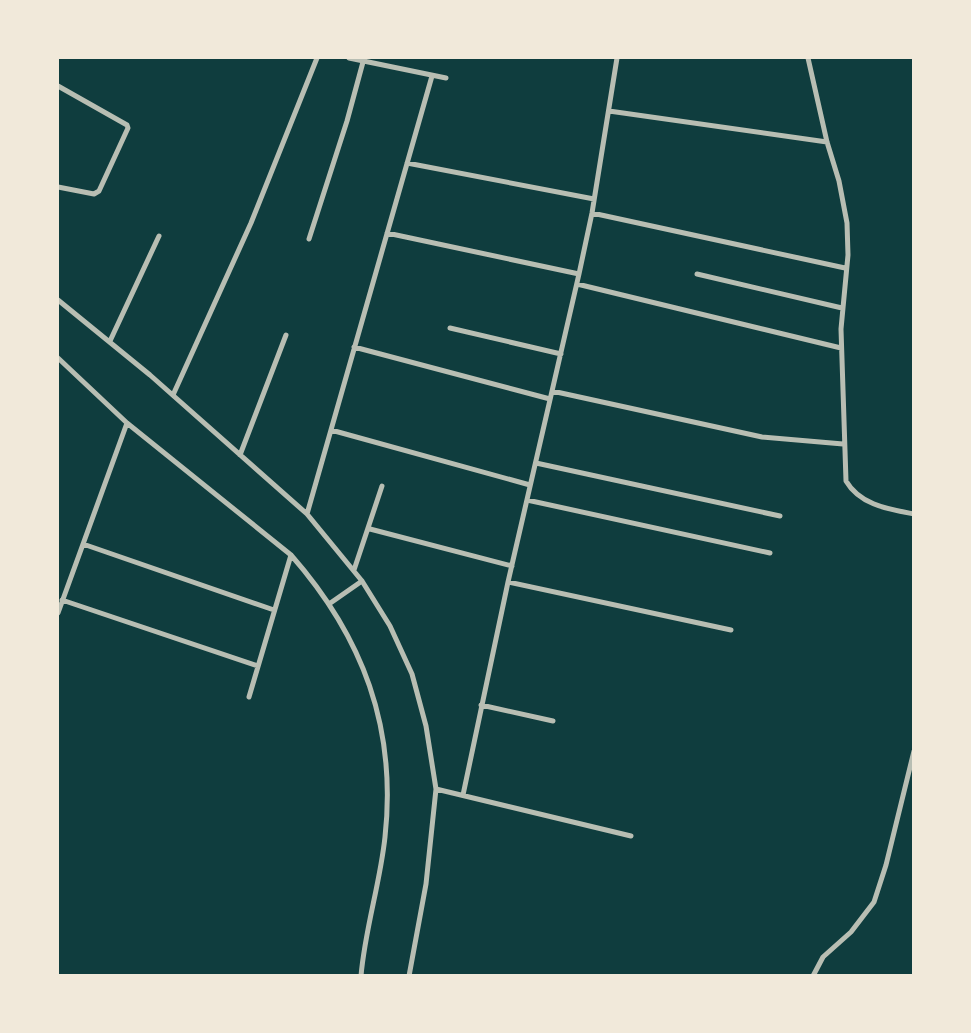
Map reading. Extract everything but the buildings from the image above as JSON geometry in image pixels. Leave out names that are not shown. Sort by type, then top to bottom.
[{"type":"street","points":[[173,395],[251,223],[317,58]]},
{"type":"street","points":[[349,58],[446,78]]},
{"type":"street","points":[[463,795],[508,582],[592,213],[617,58]]},
{"type":"street","points":[[808,58],[827,142],[839,182],[847,223],[841,348],[843,444],[846,481],[853,493],[865,501],[914,514]]},
{"type":"street","points":[[309,239],[342,138],[363,62]]},
{"type":"street","points":[[307,514],[432,76]]},
{"type":"street","points":[[58,86],[127,125],[128,128],[99,191],[94,194],[58,187]]},
{"type":"street","points":[[609,110],[827,142]]},
{"type":"street","points":[[407,163],[594,199]]},
{"type":"street","points":[[592,213],[845,268]]},
{"type":"street","points":[[387,234],[579,274]]},
{"type":"street","points":[[110,341],[160,236]]},
{"type":"street","points":[[698,274],[842,308]]},
{"type":"street","points":[[577,284],[841,348]]},
{"type":"street","points":[[58,300],[110,341],[173,395],[307,514],[354,570],[390,626],[412,674],[426,726],[436,789],[426,884],[409,976]]},
{"type":"street","points":[[450,328],[561,354]]},
{"type":"street","points":[[240,454],[286,335]]},
{"type":"street","points":[[354,347],[550,398]]},
{"type":"street","points":[[58,358],[127,423],[291,555],[309,575],[348,633],[376,698],[388,767],[385,838],[361,976]]},
{"type":"street","points":[[552,391],[762,437],[843,444]]},
{"type":"street","points":[[58,612],[127,423]]},
{"type":"street","points":[[330,430],[530,485]]},
{"type":"street","points":[[536,463],[780,516]]},
{"type":"street","points":[[354,570],[370,528],[382,486]]},
{"type":"street","points":[[527,500],[770,553]]},
{"type":"street","points":[[370,528],[512,566]]},
{"type":"street","points":[[83,544],[274,610]]},
{"type":"street","points":[[249,697],[291,555]]},
{"type":"street","points":[[329,604],[362,581]]},
{"type":"street","points":[[508,582],[731,630]]},
{"type":"street","points":[[62,600],[258,666]]},
{"type":"street","points":[[481,705],[553,721]]},
{"type":"street","points":[[813,976],[823,957],[851,932],[874,902],[886,865],[914,751]]},
{"type":"street","points":[[436,789],[631,836]]}]
